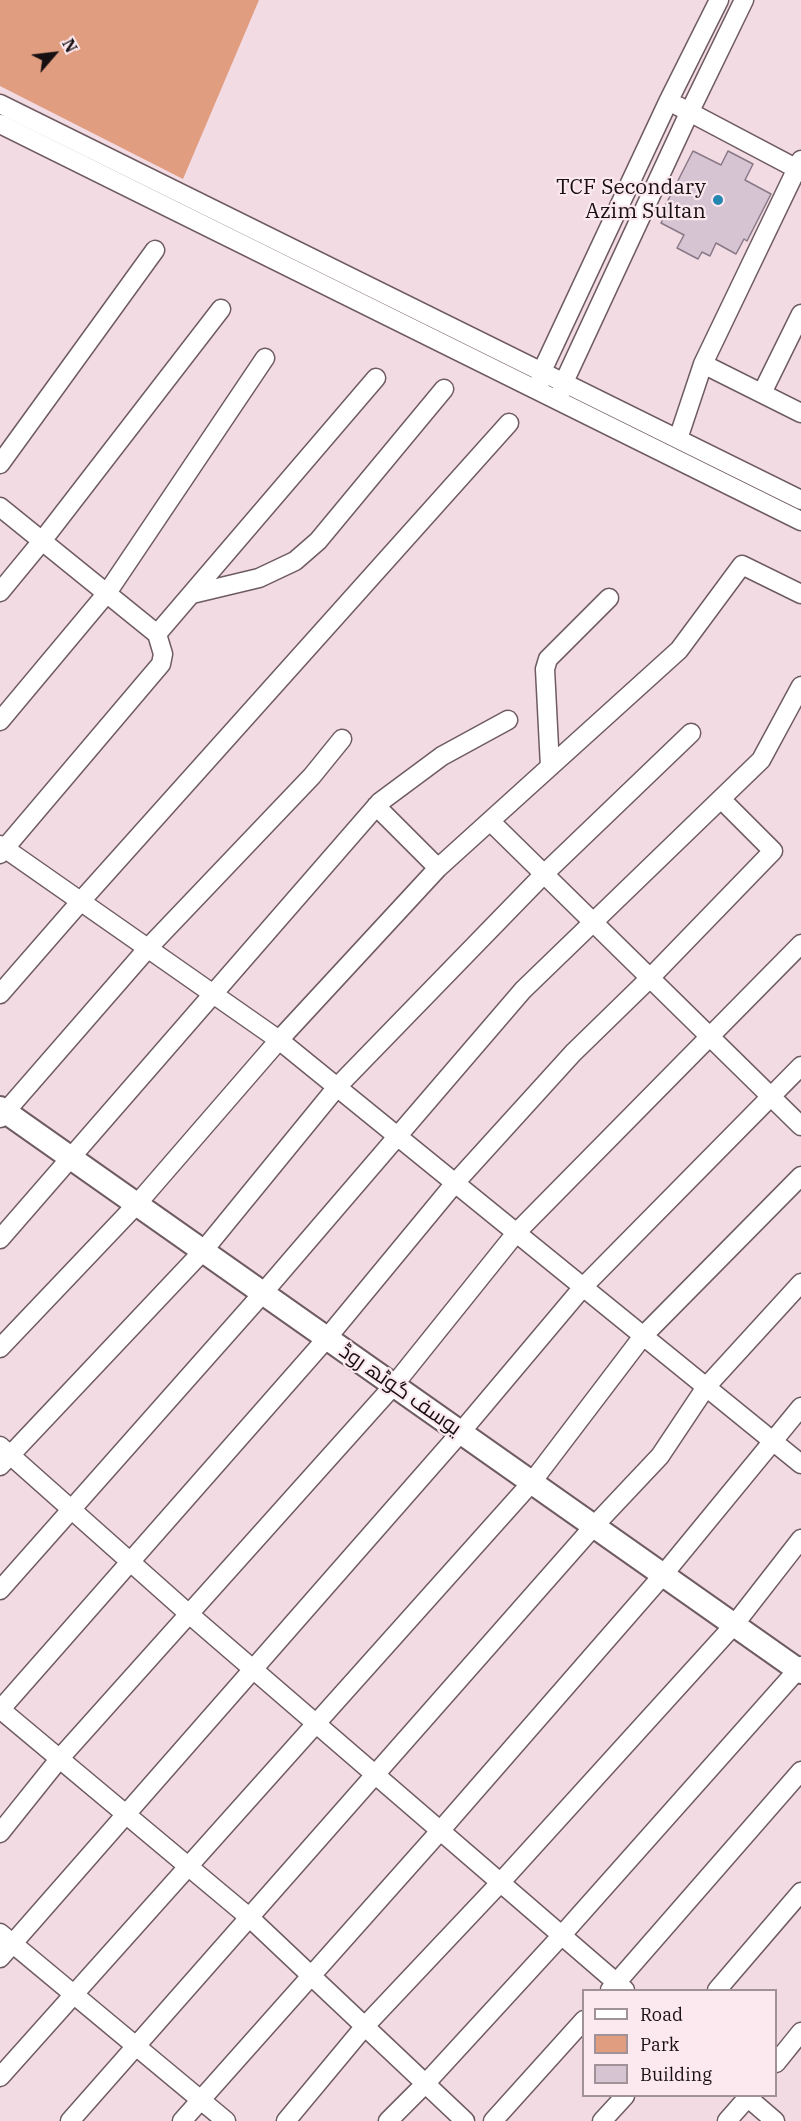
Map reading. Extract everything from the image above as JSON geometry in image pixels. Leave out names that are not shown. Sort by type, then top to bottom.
[{"type":"street","points":[[538,391],[542,371],[668,102],[719,0]]},
{"type":"street","points":[[560,401],[564,382],[744,0]]},
{"type":"street","points":[[668,102],[800,167],[703,364],[678,439]]},
{"type":"street","points":[[0,104],[801,500]]},
{"type":"street","points":[[0,124],[801,521]]},
{"type":"street","points":[[0,464],[154,250]]},
{"type":"street","points":[[0,592],[221,309]]},
{"type":"street","points":[[762,393],[801,314]]},
{"type":"street","points":[[0,721],[107,593],[265,358]]},
{"type":"street","points":[[703,364],[801,413]]},
{"type":"street","points":[[158,634],[376,378]]},
{"type":"street","points":[[192,594],[259,578],[295,561],[318,541],[444,389]]},
{"type":"street","points":[[0,994],[509,423]]},
{"type":"street","points":[[0,507],[158,634],[163,654],[161,664],[2,849],[81,901],[279,1040],[801,1464]]},
{"type":"street","points":[[0,1348],[137,1204],[279,1040],[438,868],[679,650],[742,565],[801,594]]},
{"type":"street","points":[[550,767],[545,669],[548,659],[609,598]]},
{"type":"street","points":[[0,1590],[263,1293],[523,990],[761,760],[801,686]]},
{"type":"street","points":[[2,1233],[72,1158],[376,806],[442,756],[508,720]]},
{"type":"street","points":[[691,733],[544,874],[338,1087],[203,1251],[3,1456],[72,1508],[189,1614],[500,1882],[617,1988],[801,1771]]},
{"type":"street","points":[[2,1113],[148,948],[312,776],[342,739]]},
{"type":"street","points":[[465,2121],[250,1918],[0,1709],[327,1338],[455,1183],[573,1053],[774,851],[721,799]]},
{"type":"street","points":[[376,806],[438,868]]},
{"type":"street","points":[[490,821],[801,1126]]},
{"type":"street","points":[[0,1833],[60,1758],[394,1385],[516,1233],[711,1038],[801,944]]},
{"type":"street","points":[[0,1958],[6,1938],[127,1814],[461,1432],[583,1287],[801,1066]]},
{"type":"street","name":"یوسف گوٹھ روڈ","points":[[2,1113],[72,1158],[734,1625],[800,1669]]},
{"type":"street","points":[[0,2077],[532,1482],[643,1336],[801,1176]]},
{"type":"street","points":[[70,2121],[594,1526],[660,1456],[706,1387],[801,1283]]},
{"type":"street","points":[[182,2121],[440,1831],[663,1575],[801,1407]]},
{"type":"street","points":[[286,2121],[365,2026],[500,1882],[734,1625],[801,1539]]},
{"type":"street","points":[[388,2121],[426,2083],[561,1936],[800,1669]]},
{"type":"street","points":[[718,1989],[801,1892]]},
{"type":"street","points":[[6,1938],[226,2121]]},
{"type":"street","points":[[494,2121],[582,2022]]},
{"type":"street","points":[[777,2062],[801,2032]]},
{"type":"street","points":[[602,2121],[624,2097]]},
{"type":"street","points":[[727,2121],[746,2097]]},
{"type":"street","points":[[748,2097],[775,2121]]},
{"type":"green space","points":[[0,0],[259,0],[183,179],[0,86]]},
{"type":"building","name":"TCF Secondary Azim Sultan","points":[[693,151],[721,165],[728,151],[753,164],[745,180],[771,194],[747,241],[744,239],[736,254],[716,243],[710,256],[702,252],[698,259],[677,248],[684,235],[661,223],[669,208],[665,206]]},
{"type":"place","name":"TCF Secondary Azim Sultan","points":[[718,200]]}]
